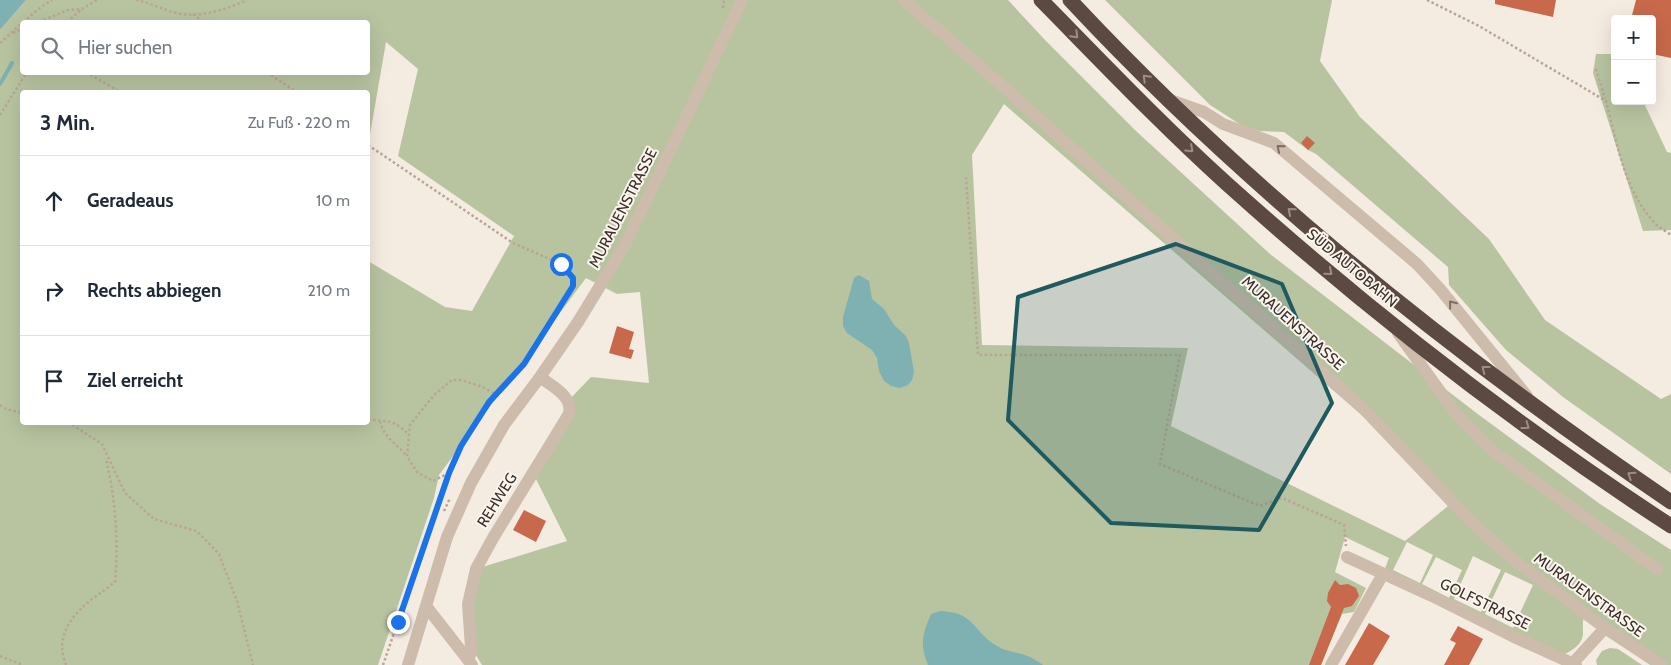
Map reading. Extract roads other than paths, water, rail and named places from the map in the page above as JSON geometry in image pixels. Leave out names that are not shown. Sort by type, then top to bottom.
[{"type":"highway","name":"SÜD AUTOBAHN","points":[[1040,0],[1152,113],[1226,182],[1392,325],[1524,425],[1671,526]]},
{"type":"highway","name":"SÜD AUTOBAHN","points":[[1070,0],[1166,98],[1325,241],[1452,344],[1538,410],[1671,502]]},
{"type":"street","name":"MURAUENSTRASSE","points":[[408,665],[447,537],[471,483],[504,425],[578,322],[625,245],[742,0]]},
{"type":"street","name":"MURAUENSTRASSE","points":[[904,0],[1365,410],[1473,524],[1514,560],[1605,628],[1662,665]]},
{"type":"street","points":[[1166,98],[1204,112],[1223,124],[1274,142],[1417,264],[1440,289],[1538,410]]},
{"type":"street","points":[[1392,325],[1457,415],[1494,452],[1657,569]]},
{"type":"street","name":"REHWEG","points":[[469,662],[471,647],[468,604],[476,569],[492,538],[569,414],[569,400],[540,377]]},
{"type":"street","name":"GOLFSTRASSE","points":[[1347,558],[1432,596],[1512,636],[1574,664],[1605,628]]},
{"type":"street","points":[[1331,665],[1383,574]]},
{"type":"street","name":"REHWEG","points":[[426,606],[469,662]]},
{"type":"water","points":[[0,0],[26,0],[0,30]]},
{"type":"water","points":[[859,275],[869,281],[872,299],[884,309],[894,325],[906,336],[914,372],[912,380],[908,385],[900,388],[891,386],[884,381],[879,371],[877,358],[872,350],[847,333],[843,326],[843,317],[854,278]]},
{"type":"water","points":[[940,611],[960,615],[972,623],[997,646],[1004,650],[1030,657],[1043,665],[928,665],[923,645],[924,633],[931,614]]},
{"type":"waterway","points":[[0,84],[12,63]]}]
